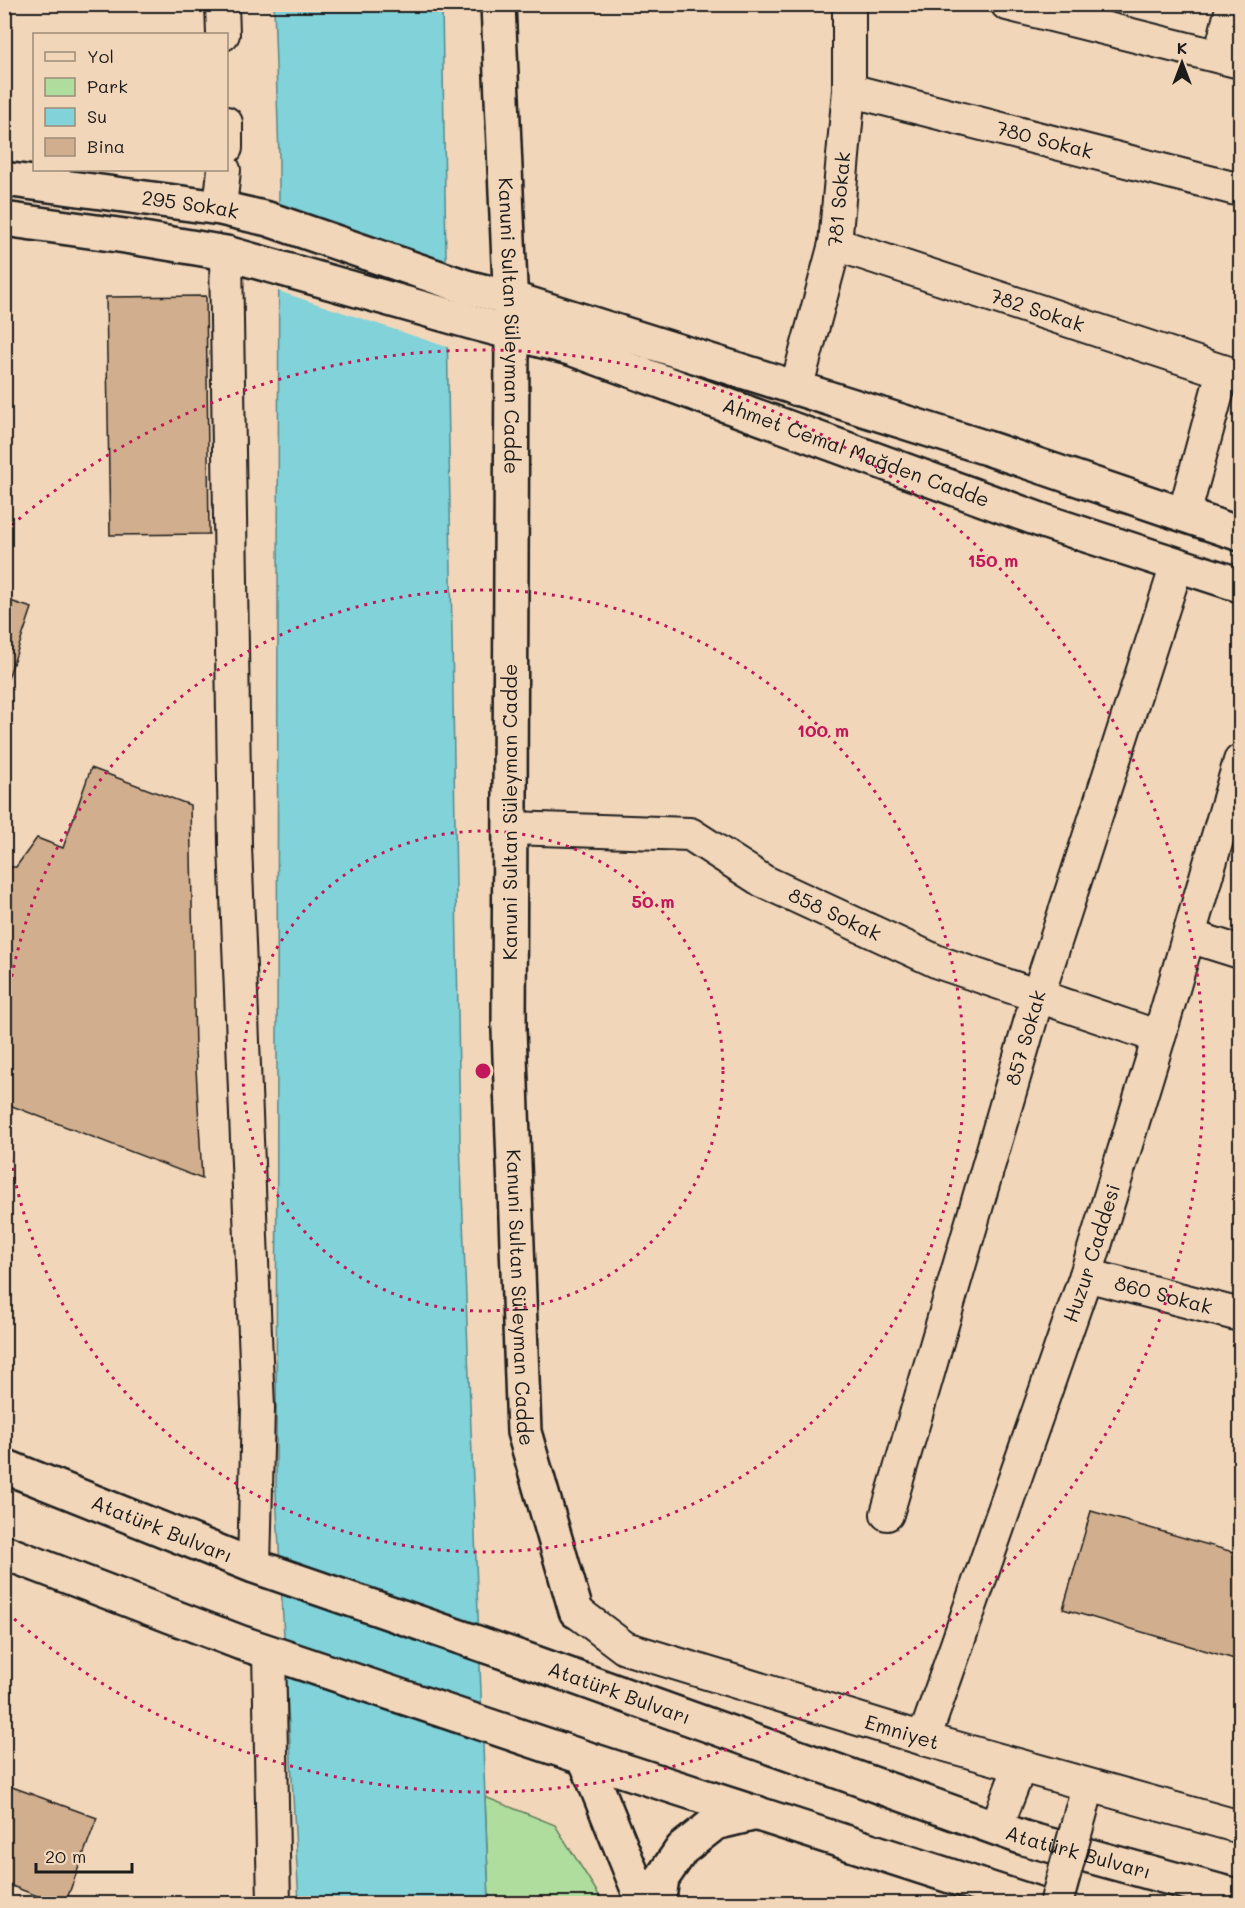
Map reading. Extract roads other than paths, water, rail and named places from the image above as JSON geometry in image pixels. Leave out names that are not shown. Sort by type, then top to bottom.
[{"type":"main road","name":"Kanuni Sultan Süleyman Cadde","points":[[498,4],[512,333],[509,1030],[524,1432],[576,1611]]},
{"type":"main road","name":"295 Sokak","points":[[4,179],[220,208],[268,219],[466,287]]},
{"type":"main road","name":"295 Sokak","points":[[4,219],[226,253],[471,322]]},
{"type":"main road","name":"Ahmet Cemal Mağden Cadde","points":[[466,287],[510,298],[987,448],[1240,534]]},
{"type":"main road","name":"Ahmet Cemal Mağden Cadde","points":[[471,322],[570,348],[1046,522],[1240,585]]},
{"type":"main road","name":"Atatürk Bulvarı","points":[[4,1466],[254,1566],[524,1659],[1024,1838],[1240,1897]]},
{"type":"main road","points":[[4,1552],[254,1647],[585,1758],[1036,1904]]},
{"type":"main road","points":[[585,1758],[644,1904]]},
{"type":"main road","points":[[658,1904],[662,1878],[682,1849],[715,1823],[757,1813]]},
{"type":"street","points":[[222,4],[223,33]]},
{"type":"street","name":"781 Sokak","points":[[796,389],[835,244],[849,90],[849,4]]},
{"type":"street","points":[[1007,4],[1230,59],[1233,4]]},
{"type":"street","name":"780 Sokak","points":[[849,90],[1240,190]]},
{"type":"street","points":[[220,208],[224,171]]},
{"type":"street","name":"782 Sokak","points":[[835,244],[1232,374]]},
{"type":"street","points":[[226,253],[235,846],[258,1408],[254,1566]]},
{"type":"street","points":[[1184,514],[1232,374]]},
{"type":"street","name":"857 Sokak","points":[[887,1514],[1038,995],[1178,565]]},
{"type":"street","name":"Huzur Caddesi","points":[[924,1740],[1086,1275],[1240,761]]},
{"type":"street","name":"858 Sokak","points":[[510,828],[690,834],[763,881],[938,962],[1159,1036]]},
{"type":"street","points":[[1189,936],[1240,952]]},
{"type":"street","name":"860 Sokak","points":[[1086,1275],[1240,1315]]},
{"type":"street","name":"Emniyet","points":[[576,1611],[625,1648],[924,1740],[1240,1827]]},
{"type":"street","points":[[254,1647],[274,1904]]},
{"type":"street","points":[[996,1828],[1020,1766]]},
{"type":"street","points":[[1056,1904],[1084,1801]]},
{"type":"water","points":[[274,5],[442,5],[460,1140],[489,1903],[299,1903],[276,1494],[279,156]]}]
